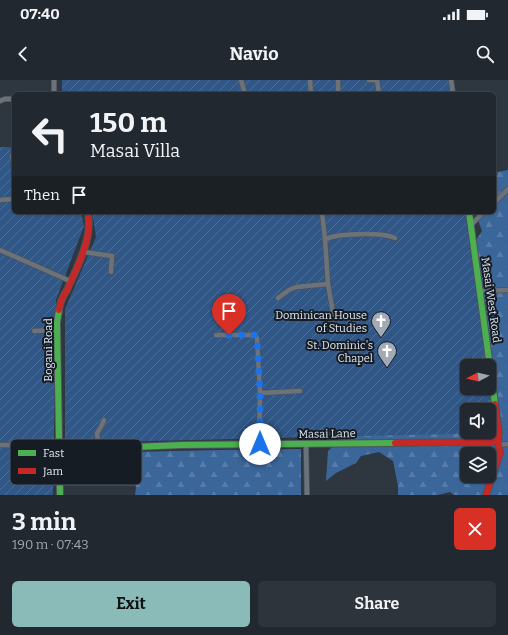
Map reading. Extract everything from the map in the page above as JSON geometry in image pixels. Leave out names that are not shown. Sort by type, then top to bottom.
[{"type":"street","points":[[54,80],[54,92]]},
{"type":"street","points":[[241,80],[244,92]]},
{"type":"street","points":[[310,80],[311,92]]},
{"type":"street","points":[[338,80],[338,92]]},
{"type":"street","points":[[369,80],[376,80],[379,92]]},
{"type":"street","points":[[451,80],[453,92]]},
{"type":"street","points":[[0,101],[12,99]]},
{"type":"street","points":[[496,200],[508,189]]},
{"type":"street","points":[[0,200],[12,199]]},
{"type":"street","name":"Bogani Road","points":[[59,439],[59,307],[88,240],[88,214]]},
{"type":"street","points":[[322,214],[328,284],[334,319]]},
{"type":"street","name":"Masai West Road","points":[[469,214],[499,435],[500,453],[486,495]]},
{"type":"street","points":[[471,225],[482,214]]},
{"type":"street","points":[[325,239],[346,235],[383,235],[395,238]]},
{"type":"street","points":[[0,250],[70,281]]},
{"type":"street","points":[[84,252],[112,256],[111,272]]},
{"type":"street","points":[[278,298],[296,287],[328,284]]},
{"type":"street","points":[[479,291],[508,290]]},
{"type":"street","points":[[34,331],[58,330]]},
{"type":"street","points":[[216,335],[255,335],[257,338],[260,393],[260,444]]},
{"type":"street","points":[[260,393],[300,391]]},
{"type":"street","points":[[98,439],[97,433],[104,420]]},
{"type":"street","points":[[499,442],[508,444]]},
{"type":"street","name":"Masai Lane","points":[[142,446],[499,442]]},
{"type":"street","points":[[306,444],[307,495]]},
{"type":"street","points":[[0,445],[10,446]]},
{"type":"street","name":"Bogani Road","points":[[60,485],[60,495]]},
{"type":"green space","points":[[508,170],[508,495],[454,495],[450,492],[438,495],[398,495],[398,486],[393,461],[379,452],[361,456],[356,463],[336,473],[326,481],[328,451],[354,427],[482,231],[476,214],[496,214],[496,171]]},
{"type":"green space","points":[[301,449],[301,495],[135,495],[135,485],[142,485],[142,452]]},
{"type":"shaded area","points":[[62,80],[453,80],[455,92],[62,92]]},
{"type":"shaded area","points":[[0,147],[12,147],[12,214],[81,214],[84,226],[56,300],[54,439],[10,439],[10,485],[53,485],[53,495],[0,495]]},
{"type":"shaded area","points":[[92,214],[469,214],[485,359],[460,359],[460,395],[490,395],[491,403],[460,403],[460,434],[142,441],[142,439],[65,439],[65,309],[96,237]]},
{"type":"traffic: fast","points":[[469,214],[495,403]]},
{"type":"traffic: fast","points":[[59,310],[57,323],[59,439]]},
{"type":"traffic: fast","points":[[142,447],[395,443]]},
{"type":"traffic: fast","points":[[60,485],[60,495]]},
{"type":"traffic: jam","points":[[59,310],[62,299],[85,248],[88,231],[88,214]]},
{"type":"traffic: jam","points":[[486,495],[500,453],[496,411]]},
{"type":"traffic: jam","points":[[395,443],[492,442],[498,439]]},
{"type":"place","name":"Dominican House of Studies","points":[[381,338]]},
{"type":"place","name":"St. Dominic's Chapel","points":[[387,368]]},
{"type":"route","points":[[229,335],[255,335],[257,338],[260,393],[260,444]]}]
